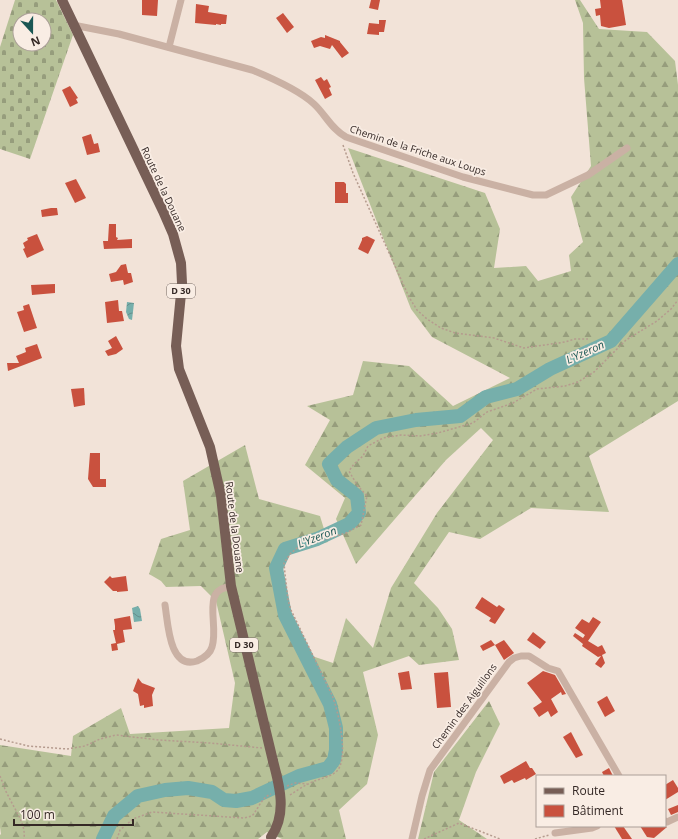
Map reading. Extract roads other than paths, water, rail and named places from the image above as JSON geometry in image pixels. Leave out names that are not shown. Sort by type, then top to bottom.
[{"type":"main road","name":"Route de la Douane","points":[[62,0],[163,211],[173,234],[181,263],[182,283],[176,346],[179,370],[210,447],[221,496],[230,586],[280,791],[281,812],[273,838]]},
{"type":"street","points":[[169,47],[181,0]]},
{"type":"street","name":"Chemin de la Friche aux Loups","points":[[73,25],[119,34],[252,70],[271,78],[313,103],[339,133],[359,142],[463,177],[533,195],[546,194],[588,175],[627,148]]},
{"type":"street","name":"Route de la Douane","points":[[165,605],[172,646],[177,656],[184,660],[195,661],[206,657],[212,647],[214,596],[219,590],[230,586]]},
{"type":"street","name":"Chemin des Aiguillons","points":[[412,839],[430,770],[496,678],[514,658],[529,656],[548,668],[558,671],[618,775]]},
{"type":"street","points":[[666,822],[678,817]]},
{"type":"street","points":[[555,833],[594,827]]},
{"type":"water","points":[[127,302],[134,303],[132,320],[129,319],[126,312]]},
{"type":"water","points":[[138,606],[142,621],[134,622],[132,608]]},
{"type":"waterway","name":"L'Yzeron","points":[[103,839],[114,816],[138,796],[165,790],[188,788],[212,792],[224,800],[236,801],[252,798],[299,776],[328,768],[334,760],[336,750],[336,728],[330,704],[285,615],[276,568],[285,549],[317,539],[349,524],[359,513],[357,496],[337,480],[329,464],[347,447],[376,428],[416,420],[460,416],[486,397],[517,389],[550,369],[611,341],[678,264]]}]
